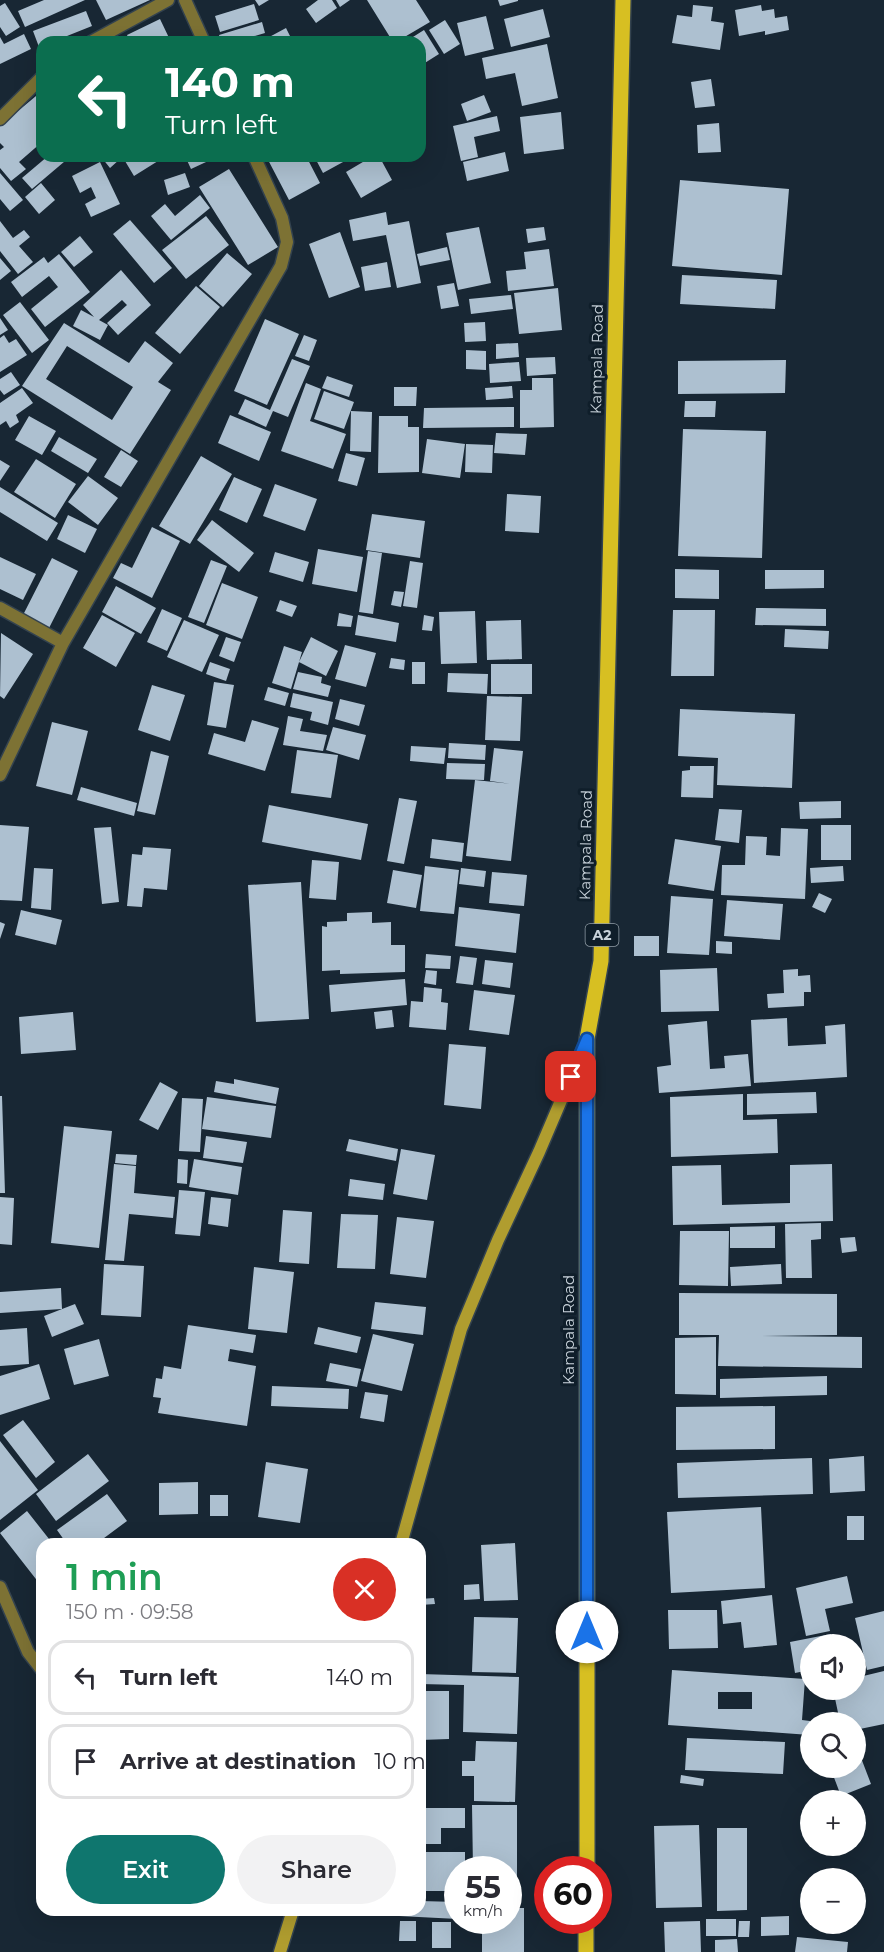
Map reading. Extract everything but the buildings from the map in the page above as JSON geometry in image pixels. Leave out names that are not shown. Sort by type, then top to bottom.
[{"type":"main road","name":"Kampala Road","points":[[586,1856],[587,1039],[601,961],[623,0]]},
{"type":"main road","points":[[402,1538],[461,1329],[498,1239],[540,1152],[587,1039]]},
{"type":"main road","points":[[280,1952],[291,1916]]},
{"type":"main road","points":[[586,1934],[586,1952]]},
{"type":"street","points":[[103,36],[168,0]]},
{"type":"street","points":[[185,0],[201,36]]},
{"type":"street","points":[[0,118],[36,83]]},
{"type":"street","points":[[0,775],[63,643],[281,266],[287,242],[282,218],[257,162]]},
{"type":"street","points":[[0,608],[63,643]]},
{"type":"street","points":[[0,1587],[28,1652],[36,1662]]},
{"type":"route","points":[[571,1077],[587,1039],[587,1632]]}]
